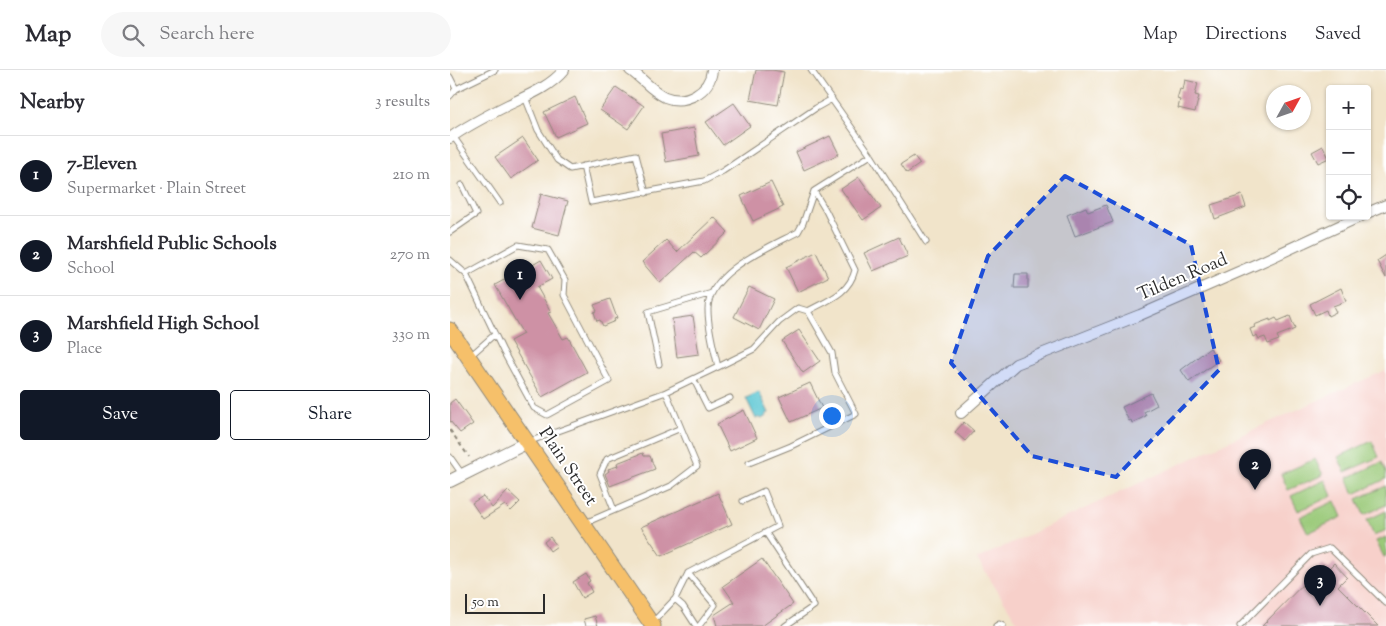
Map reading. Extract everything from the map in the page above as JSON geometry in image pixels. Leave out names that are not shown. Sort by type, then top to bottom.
[{"type":"main road","name":"Plain Street","points":[[450,330],[652,625]]},
{"type":"street","points":[[452,137],[483,118],[553,81],[564,70]]},
{"type":"street","points":[[630,70],[663,96],[675,99],[690,97],[702,91],[710,80],[712,70]]},
{"type":"street","points":[[1371,211],[1386,204]]},
{"type":"street","name":"Tilden Road","points":[[961,413],[1016,364],[1140,315],[1259,264],[1352,220]]},
{"type":"street","points":[[450,481],[528,442]]},
{"type":"lane","points":[[450,96],[456,89],[495,70]]},
{"type":"lane","points":[[811,70],[871,156],[926,242]]},
{"type":"lane","points":[[450,77],[456,89]]},
{"type":"lane","points":[[525,97],[538,130],[557,160],[570,169],[636,155],[646,193]]},
{"type":"lane","points":[[583,166],[591,202],[704,181],[723,171],[832,99]]},
{"type":"lane","points":[[452,137],[500,203]]},
{"type":"lane","points":[[718,368],[708,310],[709,299],[712,293],[727,275],[740,264],[798,232],[814,191],[871,156]]},
{"type":"lane","points":[[450,232],[476,214],[462,185]]},
{"type":"lane","points":[[808,311],[843,292],[852,281],[855,270],[814,191]]},
{"type":"lane","points":[[450,261],[466,274],[534,408],[547,415],[609,381],[564,295],[565,280],[548,250],[518,245],[466,274]]},
{"type":"lane","points":[[659,364],[648,312],[712,293]]},
{"type":"lane","points":[[528,442],[694,380],[754,350],[779,322],[798,308],[808,311],[832,353],[835,372],[856,414],[791,446],[749,463]]},
{"type":"lane","points":[[469,357],[495,334]]},
{"type":"lane","points":[[694,380],[708,408],[730,398]]},
{"type":"lane","points":[[583,523],[671,486],[697,466],[666,392]]},
{"type":"lane","points":[[614,510],[600,474],[607,459],[681,428]]},
{"type":"lane","points":[[450,457],[462,474]]},
{"type":"lane","points":[[652,625],[675,599],[688,573],[778,526],[764,491],[742,501]]},
{"type":"lane","points":[[766,533],[814,606],[785,626]]},
{"type":"lane","points":[[1240,626],[1311,554],[1330,548],[1386,603]]},
{"type":"lane","points":[[675,599],[683,606],[697,626],[715,604],[688,573]]},
{"type":"lane","points":[[996,626],[999,624],[1003,626]]},
{"type":"path","points":[[450,430],[470,457]]},
{"type":"highlighted area","points":[[1065,176],[1191,245],[1219,370],[1116,477],[1032,456],[951,363],[988,256]]},
{"type":"shaded area","points":[[1386,370],[1386,626],[1020,626],[977,559],[1270,422]]},
{"type":"green space","points":[[1372,441],[1379,457],[1345,472],[1338,457]]},
{"type":"green space","points":[[1315,459],[1323,475],[1288,490],[1281,474]]},
{"type":"green space","points":[[1382,462],[1386,472],[1386,479],[1354,494],[1347,478]]},
{"type":"green space","points":[[1325,480],[1332,496],[1298,511],[1291,496]]},
{"type":"green space","points":[[1386,486],[1386,505],[1364,515],[1357,499]]},
{"type":"green space","points":[[1335,501],[1342,517],[1308,533],[1300,517]]},
{"type":"green space","points":[[1386,511],[1386,530],[1374,536],[1367,520]]},
{"type":"green space","points":[[1386,537],[1386,556],[1384,557],[1376,541]]},
{"type":"water","points":[[759,392],[769,413],[761,419],[759,417],[756,419],[746,398]]},
{"type":"building","points":[[756,70],[784,72],[778,105],[750,100]]},
{"type":"building","points":[[1185,80],[1198,83],[1195,95],[1199,96],[1195,112],[1178,108],[1180,100],[1177,99],[1180,89],[1183,90]]},
{"type":"building","points":[[616,87],[644,106],[628,129],[600,110]]},
{"type":"building","points":[[575,97],[587,123],[556,137],[544,112]]},
{"type":"building","points":[[734,103],[750,126],[723,145],[706,122]]},
{"type":"building","points":[[694,128],[699,156],[666,162],[661,134]]},
{"type":"building","points":[[830,136],[839,154],[804,170],[796,152]]},
{"type":"building","points":[[523,138],[538,160],[511,179],[495,157]]},
{"type":"building","points":[[1323,146],[1326,152],[1326,159],[1318,163],[1312,152]]},
{"type":"building","points":[[914,156],[920,164],[907,173],[901,164]]},
{"type":"building","points":[[859,177],[881,208],[863,220],[841,189]]},
{"type":"building","points":[[771,182],[783,207],[753,221],[741,196]]},
{"type":"building","points":[[541,194],[568,201],[559,235],[532,228]]},
{"type":"building","points":[[1242,195],[1246,207],[1215,219],[1211,205]]},
{"type":"building","points":[[1106,205],[1113,222],[1075,236],[1067,215],[1086,207],[1088,212]]},
{"type":"building","points":[[714,217],[728,232],[701,258],[694,252],[660,283],[642,262],[666,240],[677,252]]},
{"type":"building","points":[[899,237],[908,256],[873,271],[864,253]]},
{"type":"building","points":[[816,252],[828,277],[798,292],[786,267]]},
{"type":"building","points":[[1386,255],[1386,278],[1377,261]]},
{"type":"building","points":[[541,260],[552,279],[537,287],[551,312],[548,313],[563,339],[568,337],[587,372],[542,397],[510,341],[523,334],[495,285],[513,275],[511,273],[524,265],[526,269]]},
{"type":"building","points":[[1015,274],[1028,274],[1028,288],[1014,288]]},
{"type":"building","points":[[749,287],[774,299],[759,330],[734,317]]},
{"type":"building","points":[[1341,288],[1346,301],[1333,306],[1336,312],[1328,316],[1326,310],[1315,315],[1310,304]]},
{"type":"building","points":[[610,299],[617,318],[614,319],[615,321],[603,326],[600,320],[597,321],[594,312],[597,311],[594,305]]},
{"type":"building","points":[[693,316],[699,354],[677,357],[672,319]]},
{"type":"building","points":[[1290,316],[1295,329],[1277,336],[1279,340],[1268,344],[1265,337],[1259,339],[1257,335],[1253,337],[1250,329],[1255,327],[1254,325],[1276,318],[1278,321]]},
{"type":"building","points":[[799,330],[820,361],[803,373],[782,341]]},
{"type":"building","points":[[1210,348],[1219,360],[1189,382],[1181,370]]},
{"type":"building","points":[[810,383],[822,408],[791,422],[779,397]]},
{"type":"building","points":[[1151,393],[1157,405],[1144,412],[1146,416],[1132,423],[1131,420],[1129,421],[1122,407]]},
{"type":"building","points":[[455,399],[473,424],[460,433],[450,421],[450,403]]},
{"type":"building","points":[[744,410],[757,438],[730,451],[717,424]]},
{"type":"building","points":[[964,422],[974,431],[965,441],[955,432]]},
{"type":"building","points":[[643,453],[644,456],[650,456],[655,469],[610,486],[605,474],[609,471],[608,469],[618,466],[617,463]]},
{"type":"building","points":[[508,491],[520,502],[511,511],[505,505],[483,519],[472,503],[483,496],[492,508]]},
{"type":"building","points":[[718,493],[732,524],[661,556],[641,527]]},
{"type":"building","points":[[550,537],[557,546],[550,551],[544,542]]},
{"type":"building","points":[[762,559],[793,604],[762,626],[717,626],[714,615],[734,602],[723,586]]},
{"type":"building","points":[[1334,563],[1347,577],[1338,586],[1378,626],[1262,626],[1323,564],[1328,569]]},
{"type":"building","points":[[586,574],[590,581],[587,583],[592,592],[582,598],[573,582]]},
{"type":"building","points":[[595,616],[598,626],[586,626],[584,619]]},
{"type":"place","name":"7-Eleven","points":[[520,300]]},
{"type":"place","name":"Marshfield Public Schools","points":[[1255,490]]},
{"type":"place","name":"Marshfield High School","points":[[1320,606]]}]
